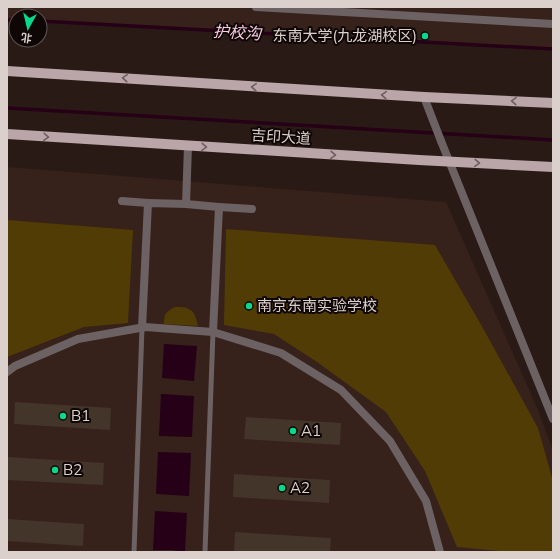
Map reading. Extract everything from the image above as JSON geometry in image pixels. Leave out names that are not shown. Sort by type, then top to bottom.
[{"type":"main road","points":[[7,71],[424,97],[553,103]]},
{"type":"main road","name":"吉印大道","points":[[7,134],[449,162],[553,167]]},
{"type":"street","points":[[256,7],[553,24]]},
{"type":"street","points":[[424,97],[553,419]]},
{"type":"street","points":[[186,204],[188,146]]},
{"type":"street","points":[[122,201],[252,209]]},
{"type":"street","points":[[142,328],[148,203]]},
{"type":"street","points":[[213,332],[219,207]]},
{"type":"street","points":[[7,372],[15,366],[78,339],[142,328],[213,332],[280,353],[341,390],[390,441],[426,501],[440,552]]},
{"type":"lane","points":[[134,552],[142,328]]},
{"type":"lane","points":[[206,552],[213,332]]},
{"type":"shaded area","name":"东南大学(九龙湖校区)","points":[[7,7],[553,7],[553,50],[48,22],[48,8],[8,8],[7,21]]},
{"type":"shaded area","name":"南京东南实验学校","points":[[7,167],[446,202],[538,410],[553,451],[553,552],[7,552]]},
{"type":"shaded area","points":[[7,220],[133,230],[128,323],[84,327],[7,357]]},
{"type":"shaded area","points":[[226,229],[435,245],[538,428],[553,481],[553,552],[510,552],[457,547],[425,471],[386,412],[317,362],[274,334],[224,325]]},
{"type":"shaded area","points":[[175,307],[185,307],[191,310],[194,313],[198,326],[164,324],[164,317],[166,313]]},
{"type":"shaded area","points":[[164,344],[197,346],[194,381],[162,378]]},
{"type":"shaded area","points":[[161,394],[194,396],[192,437],[159,436]]},
{"type":"shaded area","points":[[158,452],[191,453],[189,496],[156,494]]},
{"type":"shaded area","points":[[155,511],[187,513],[185,552],[153,550]]},
{"type":"building","name":"B1","points":[[15,402],[111,408],[110,430],[14,424]]},
{"type":"building","name":"A1","points":[[246,417],[341,423],[340,445],[244,439]]},
{"type":"building","name":"B2","points":[[8,457],[104,463],[103,485],[7,480]]},
{"type":"building","name":"A2","points":[[234,474],[330,480],[329,503],[233,497]]},
{"type":"building","points":[[7,519],[84,524],[83,546],[7,541]]},
{"type":"building","points":[[235,532],[331,538],[330,552],[234,552]]},
{"type":"waterway","name":"护校沟","points":[[48,21],[553,49]]},
{"type":"waterway","points":[[7,108],[553,140]]},
{"type":"place","name":"东南大学(九龙湖校区)","points":[[425,36]]},
{"type":"place","name":"南京东南实验学校","points":[[249,306]]},
{"type":"place","name":"B1","points":[[63,416]]},
{"type":"place","name":"A1","points":[[293,431]]},
{"type":"place","name":"B2","points":[[55,470]]},
{"type":"place","name":"A2","points":[[282,488]]}]
